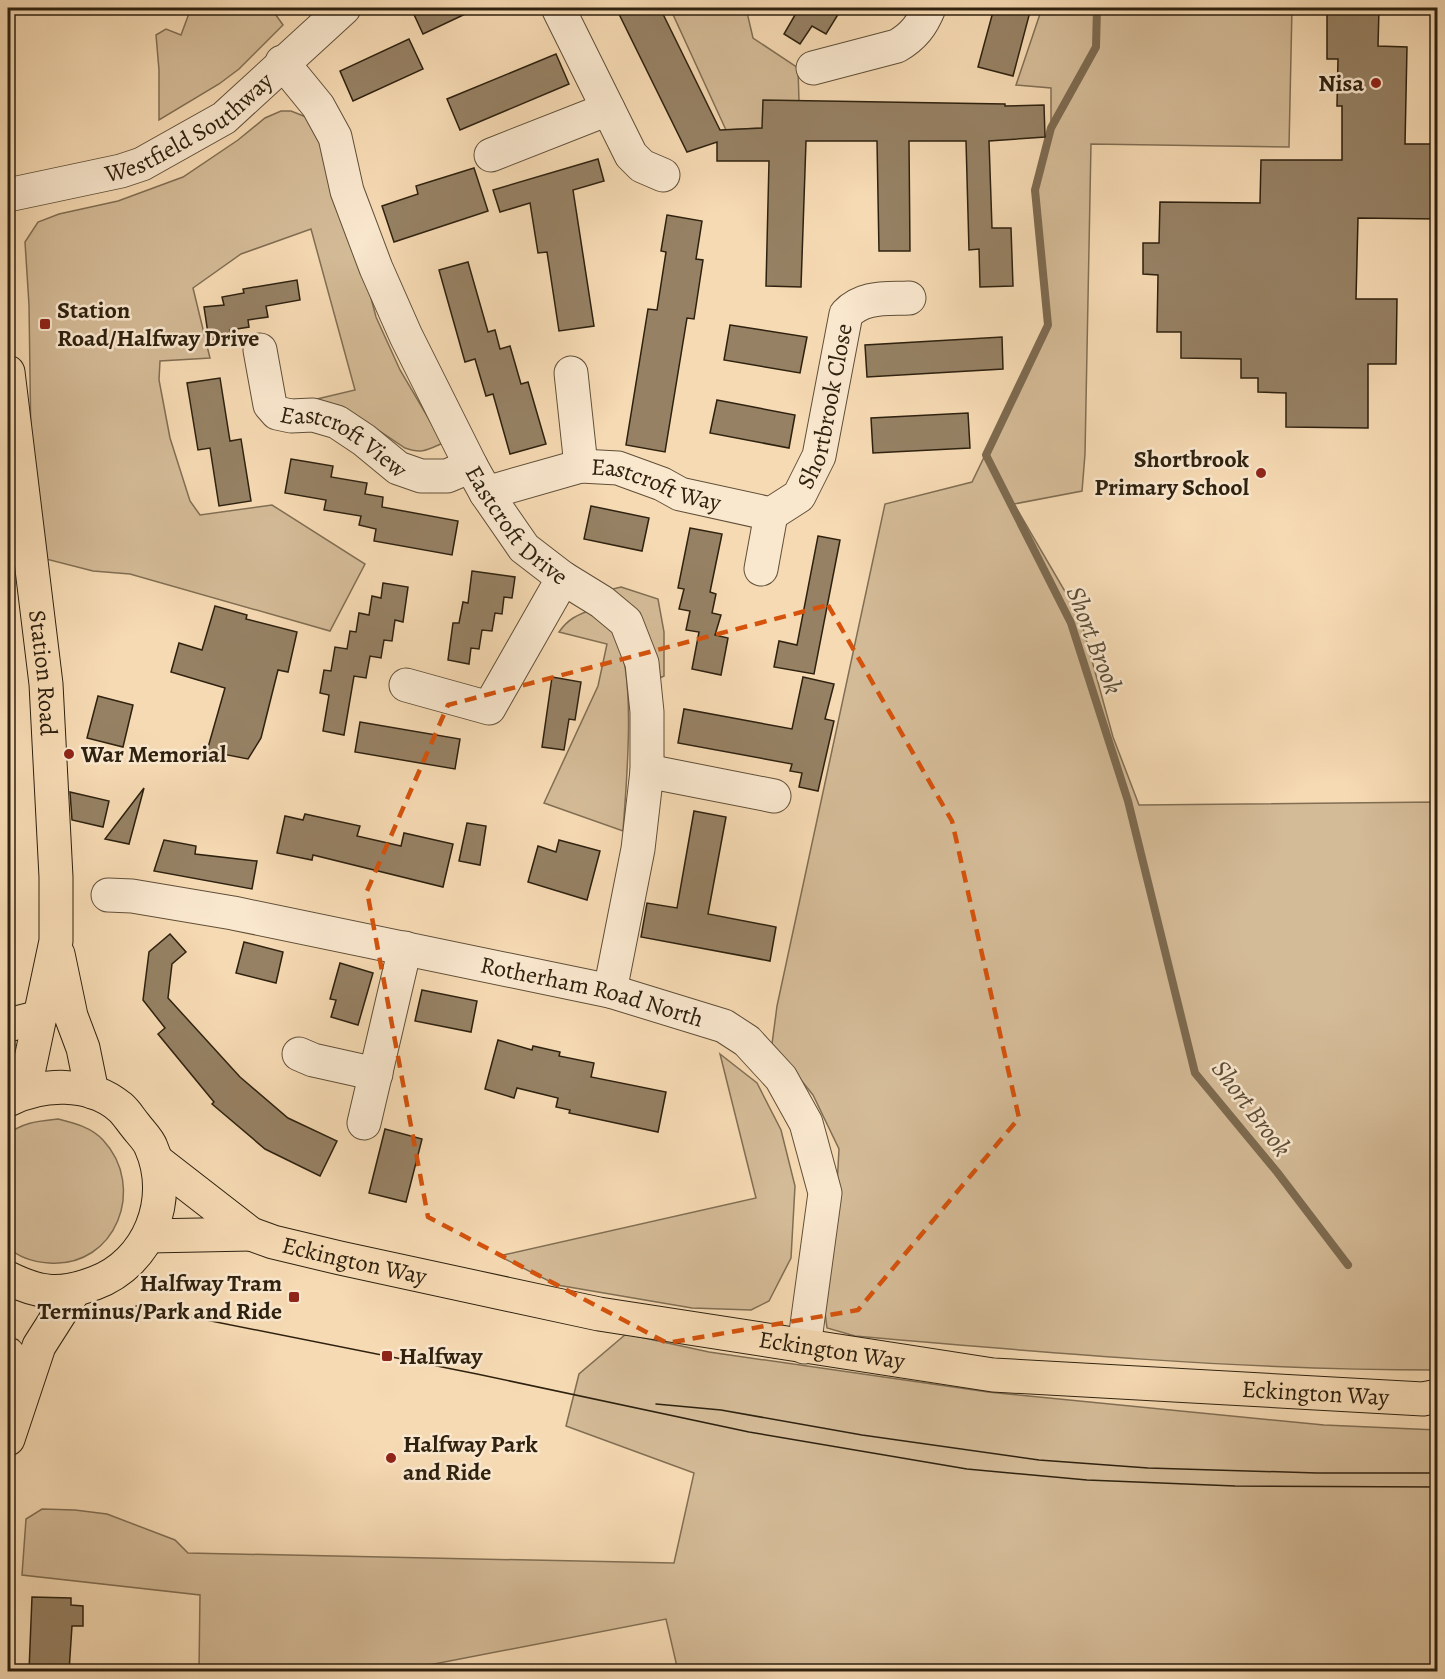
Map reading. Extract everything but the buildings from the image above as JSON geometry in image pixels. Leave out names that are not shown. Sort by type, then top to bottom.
[{"type":"main road","name":"Station Road","points":[[8,372],[46,684],[56,877],[56,940],[71,1016],[83,1048],[93,1092]]},
{"type":"main road","name":"Station Road","points":[[16,1096],[40,1017],[56,940]]},
{"type":"main road","points":[[8,1025],[40,1017]]},
{"type":"main road","name":"Eckington Way","points":[[8,1278],[47,1292],[74,1291],[111,1277],[129,1264],[149,1236],[160,1200],[156,1161],[150,1144],[120,1107],[93,1092],[56,1086],[16,1096]]},
{"type":"main road","name":"Eckington Way","points":[[156,1161],[251,1234],[273,1242],[580,1311],[993,1375],[1432,1400]]},
{"type":"main road","name":"Eckington Way","points":[[149,1236],[251,1234]]},
{"type":"main road","points":[[8,1439],[39,1346],[74,1291]]},
{"type":"main road","points":[[8,1354],[8,1382]]},
{"type":"street","name":"Westfield Southway","points":[[8,195],[121,171],[142,164],[224,118],[282,62],[344,8]]},
{"type":"street","points":[[558,8],[631,155],[642,166],[663,175]]},
{"type":"street","points":[[813,68],[897,46],[909,39],[922,25],[929,8]]},
{"type":"street","name":"Eastcroft Drive","points":[[282,62],[318,106],[335,137],[347,191],[376,268],[406,336],[478,479],[524,548],[563,578],[602,602],[626,622],[642,663],[647,712],[647,771],[638,849],[610,992]]},
{"type":"street","points":[[491,155],[608,109]]},
{"type":"street","name":"Shortbrook Close","points":[[771,514],[799,496],[819,456],[846,314],[855,304],[873,299],[909,298]]},
{"type":"street","name":"Eastcroft View","points":[[260,350],[270,405],[277,413],[291,416],[313,415],[337,422],[364,440],[398,468],[421,476],[478,479]]},
{"type":"street","points":[[571,373],[580,466]]},
{"type":"street","name":"Eastcroft Way","points":[[478,479],[580,466],[618,468],[662,484],[680,494],[771,514]]},
{"type":"street","points":[[761,569],[771,514]]},
{"type":"street","points":[[406,685],[489,708],[563,578]]},
{"type":"street","points":[[647,771],[774,796]]},
{"type":"street","name":"Rotherham Road North","points":[[108,895],[132,896],[232,913],[405,948],[610,992],[724,1026],[747,1041],[781,1078],[806,1123],[825,1193],[804,1347]]},
{"type":"street","points":[[364,1123],[405,948]]},
{"type":"street","points":[[299,1054],[313,1060],[376,1074]]},
{"type":"highlighted area","points":[[828,605],[952,821],[1019,1118],[858,1310],[667,1343],[428,1217],[367,891],[448,705]]},
{"type":"shaded area","points":[[191,8],[271,8],[283,25],[239,69],[219,84],[159,120],[156,35],[166,29],[181,35]]},
{"type":"shaded area","points":[[670,8],[746,8],[753,38],[798,68],[799,101],[762,128],[726,130]]},
{"type":"shaded area","points":[[1042,8],[1292,8],[1289,147],[1091,144],[1085,454],[1082,491],[1014,504],[1080,617],[1113,737],[1139,805],[1437,802],[1437,1370],[1292,1367],[1146,1359],[855,1336],[827,1328],[824,1305],[835,1223],[839,1149],[813,1095],[772,1044],[777,1006],[885,504],[972,482],[1048,325],[1035,190],[1051,128],[1051,88],[1016,85]]},
{"type":"shaded area","points":[[281,111],[291,111],[306,117],[321,135],[349,215],[376,317],[400,370],[443,443],[424,450],[416,451],[405,448],[354,414],[313,400],[355,390],[311,229],[241,254],[193,288],[210,358],[160,361],[159,380],[170,438],[190,501],[200,515],[272,505],[365,564],[330,631],[130,574],[93,571],[42,558],[31,446],[29,305],[25,242],[38,222],[59,214],[118,201],[183,177],[238,140],[265,118]]},
{"type":"shaded area","points":[[621,587],[658,599],[664,632],[664,676],[656,680],[609,590]]},
{"type":"shaded area","points":[[591,610],[616,637],[626,677],[629,731],[623,831],[544,803],[598,686],[607,644],[559,632],[573,618]]},
{"type":"shaded area","points":[[720,1054],[757,1083],[781,1130],[795,1186],[791,1258],[769,1301],[751,1310],[692,1308],[557,1285],[499,1256],[756,1198]]},
{"type":"shaded area","points":[[58,1119],[88,1129],[103,1140],[116,1159],[123,1180],[123,1201],[118,1221],[107,1239],[92,1252],[72,1261],[38,1262],[17,1254],[8,1247],[8,1135],[25,1125]]},
{"type":"shaded area","points":[[626,1334],[709,1352],[988,1392],[1324,1425],[1437,1430],[1437,1671],[678,1671],[666,1619],[398,1671],[199,1671],[200,1595],[22,1575],[26,1519],[42,1509],[107,1514],[175,1540],[188,1553],[674,1563],[694,1473],[566,1426],[579,1374]]},
{"type":"waterway","name":"Short Brook","points":[[1097,8],[1096,47],[1051,128],[1035,190],[1048,325],[986,455],[1071,623],[1128,801],[1195,1073],[1277,1172],[1348,1265]]},
{"type":"tram line","points":[[136,1306],[477,1374],[749,1432],[967,1469],[1087,1480],[1235,1486],[1438,1487]]},
{"type":"tram line","points":[[656,1404],[721,1410],[862,1435],[1039,1460],[1148,1468],[1317,1473],[1438,1473]]},
{"type":"place","name":"Nisa","points":[[1376,83]]},
{"type":"place","name":"Station Road/Halfway Drive","points":[[45,324]]},
{"type":"place","name":"Shortbrook Primary School","points":[[1261,473]]},
{"type":"place","name":"War Memorial","points":[[69,754]]},
{"type":"place","name":"Halfway Tram Terminus/Park and Ride","points":[[294,1297]]},
{"type":"place","name":"Halfway","points":[[387,1356]]},
{"type":"place","name":"Halfway Park and Ride","points":[[391,1458]]}]
